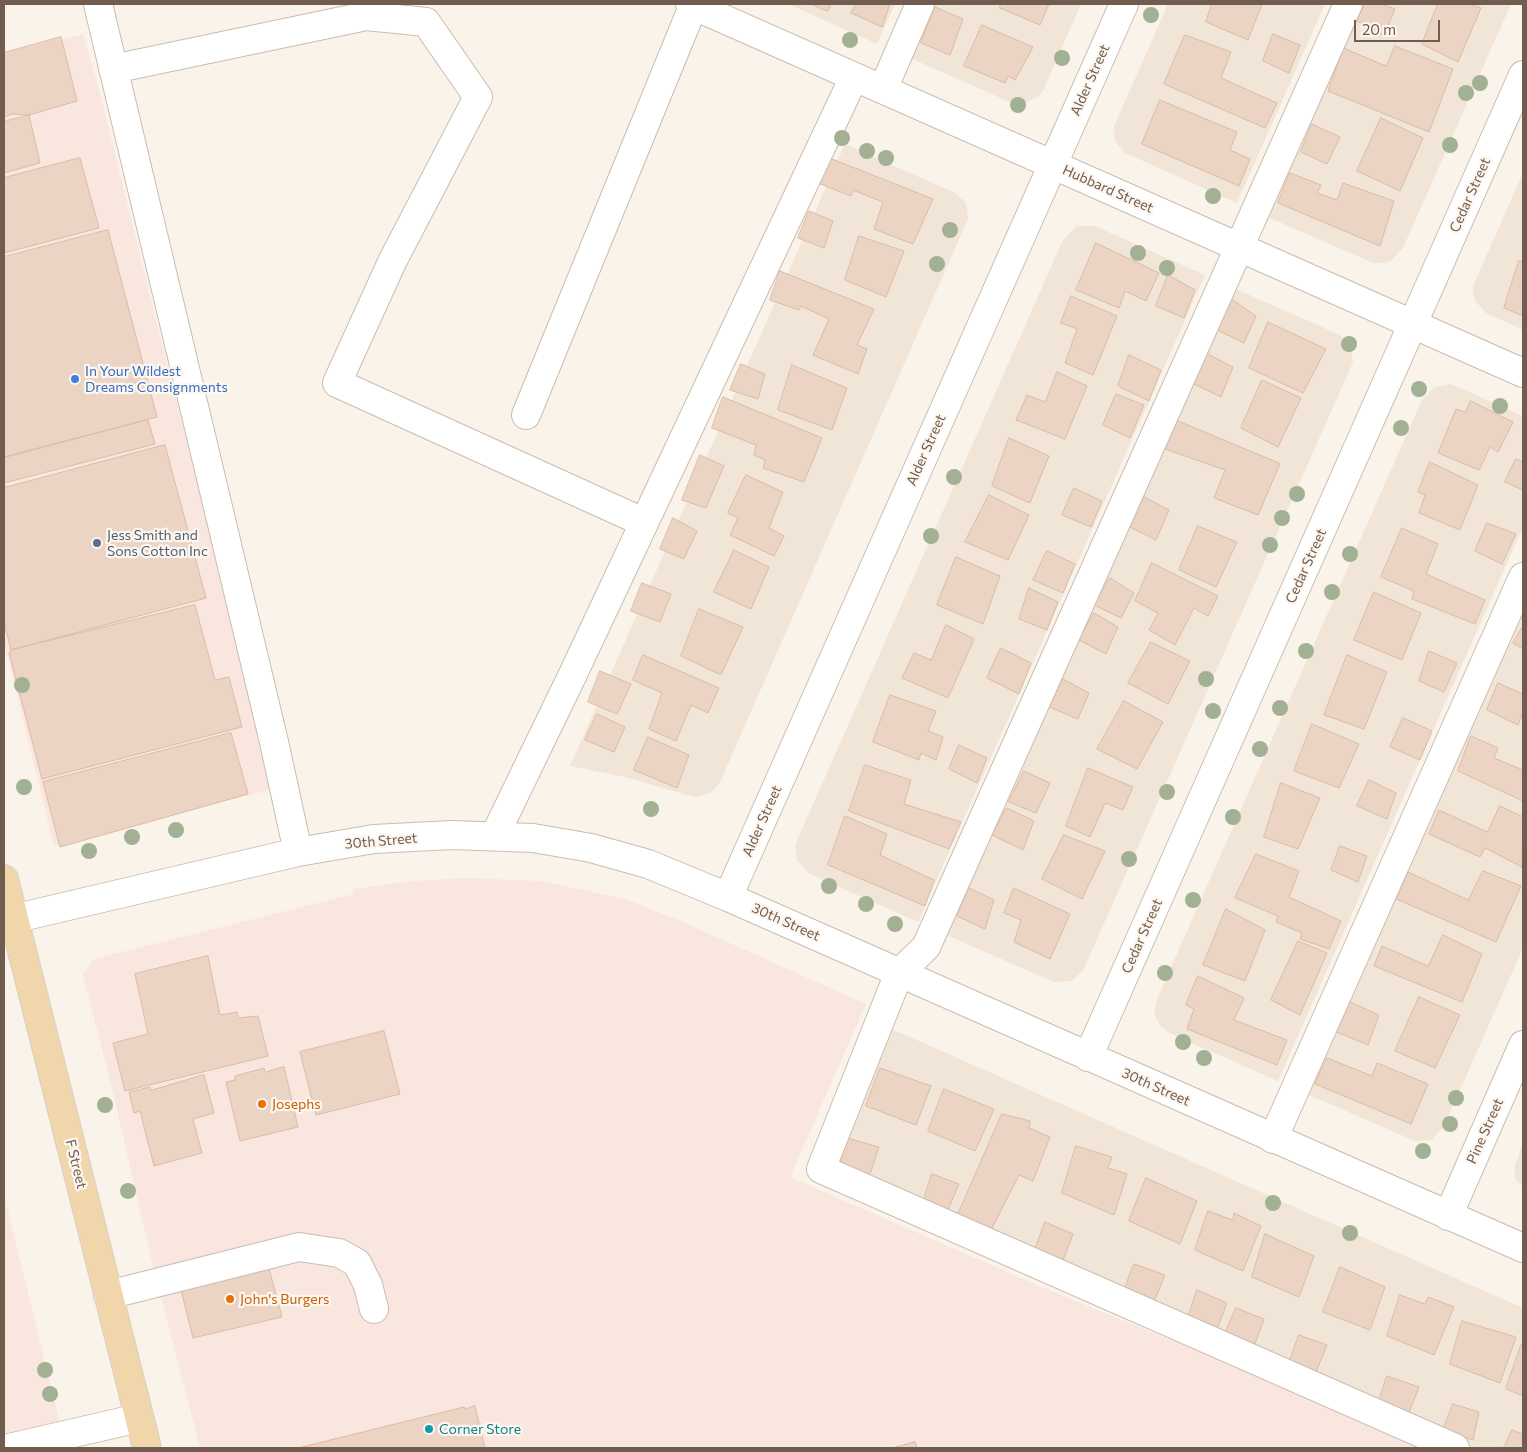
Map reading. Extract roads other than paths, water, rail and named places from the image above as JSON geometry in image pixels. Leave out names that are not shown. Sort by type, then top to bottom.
[{"type":"main road","name":"F Street","points":[[4,879],[9,920],[147,1448]]},
{"type":"street","points":[[98,4],[274,742],[298,852]]},
{"type":"street","points":[[526,415],[692,4]]},
{"type":"street","name":"Hubbard Street","points":[[692,4],[1523,373]]},
{"type":"street","points":[[882,89],[920,4]]},
{"type":"street","name":"Alder Street","points":[[728,897],[1124,4]]},
{"type":"street","points":[[1348,4],[926,947],[899,972],[821,1169],[1455,1448]]},
{"type":"street","points":[[113,69],[366,16],[426,22],[478,97],[392,262],[337,383],[643,522]]},
{"type":"street","name":"Cedar Street","points":[[1088,1057],[1523,75]]},
{"type":"street","points":[[495,835],[573,674],[854,77]]},
{"type":"street","points":[[1274,1139],[1523,577]]},
{"type":"street","name":"30th Street","points":[[9,920],[298,852],[374,839],[495,835],[533,838],[591,848],[648,864],[728,897],[1523,1248]]},
{"type":"street","name":"Pine Street","points":[[1448,1216],[1523,1045]]},
{"type":"street","points":[[108,1294],[299,1246],[339,1253],[357,1263],[368,1285],[374,1309]]},
{"type":"street","points":[[9,1448],[139,1418]]},
{"type":"place","name":"In Your Wildest Dreams Consignments","points":[[75,379]]},
{"type":"place","name":"Jess Smith and Sons Cotton Inc","points":[[97,543]]},
{"type":"place","name":"Josephs","points":[[262,1104]]},
{"type":"place","name":"John's Burgers","points":[[230,1299]]},
{"type":"place","name":"Corner Store","points":[[429,1429]]}]
